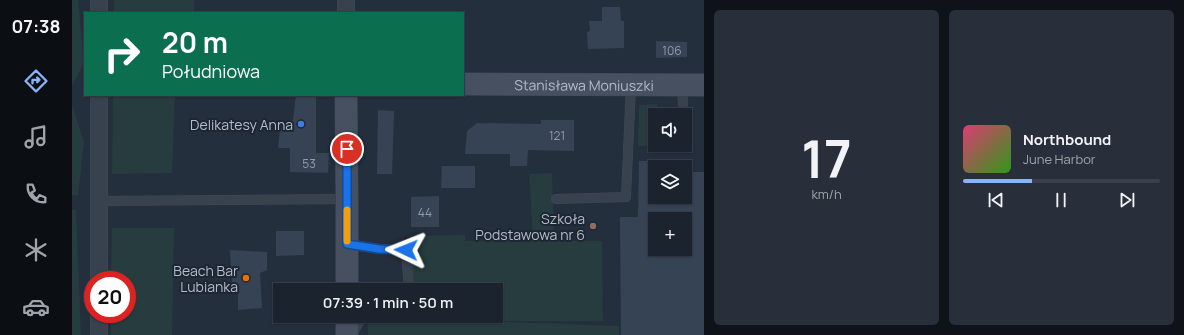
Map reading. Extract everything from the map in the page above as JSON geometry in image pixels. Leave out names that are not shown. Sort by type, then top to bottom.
[{"type":"street","points":[[99,0],[99,12]]},
{"type":"street","points":[[346,0],[346,12]]},
{"type":"street","name":"Stanisława Moniuszki","points":[[464,84],[631,84],[683,95],[704,85]]},
{"type":"street","points":[[99,96],[99,271]]},
{"type":"street","points":[[346,96],[348,199],[347,283]]},
{"type":"street","points":[[99,323],[99,335]]},
{"type":"street","points":[[347,323],[347,335]]},
{"type":"lane","points":[[556,199],[626,197],[631,84]]},
{"type":"lane","points":[[99,201],[348,199]]},
{"type":"lane","points":[[347,244],[379,249],[406,250],[408,283]]},
{"type":"lane","points":[[352,335],[359,323]]},
{"type":"green space","points":[[72,0],[78,0],[84,62],[72,86]]},
{"type":"green space","points":[[114,0],[194,0],[194,12],[114,12]]},
{"type":"green space","points":[[113,96],[175,96],[172,173],[112,174]]},
{"type":"green space","points":[[657,104],[657,108],[648,108],[648,145],[638,146],[639,105]]},
{"type":"green space","points":[[72,105],[84,142],[78,195],[72,195]]},
{"type":"green space","points":[[552,173],[554,238],[533,239],[529,174]]},
{"type":"green space","points":[[72,210],[76,210],[81,335],[72,335]]},
{"type":"green space","points":[[112,228],[174,228],[172,335],[111,335],[111,323],[136,323],[136,271],[111,271]]},
{"type":"green space","points":[[465,235],[465,241],[602,241],[603,321],[503,321],[503,283],[412,283],[410,236]]},
{"type":"green space","points":[[503,322],[619,326],[619,335],[368,335],[368,324],[503,323]]},
{"type":"building","points":[[602,7],[620,7],[621,21],[624,21],[624,48],[588,49],[587,32],[590,31],[589,21],[602,21]]},
{"type":"building","points":[[656,41],[687,42],[687,57],[656,58]]},
{"type":"building","name":"Delikatesy Anna","points":[[296,96],[316,96],[316,153],[329,153],[328,173],[290,172],[290,148],[278,148],[280,128],[293,120]]},
{"type":"building","points":[[378,110],[394,111],[392,174],[377,174]]},
{"type":"building","points":[[541,120],[574,120],[574,151],[528,150],[527,166],[510,166],[510,154],[465,154],[467,131],[477,123],[541,124]]},
{"type":"building","points":[[639,161],[648,161],[648,204],[692,204],[692,172],[704,172],[704,335],[621,335],[620,217],[638,217]]},
{"type":"building","points":[[442,166],[475,166],[475,188],[441,188]]},
{"type":"building","points":[[439,196],[439,227],[411,227],[411,197]]},
{"type":"building","points":[[276,231],[304,231],[304,255],[276,256]]},
{"type":"building","name":"Beach Bar Lubianka","points":[[230,250],[267,252],[267,270],[260,273],[262,308],[238,310],[238,284],[232,282]]},
{"type":"slow traffic","points":[[347,210],[347,241]]},
{"type":"place","name":"Delikatesy Anna","points":[[301,124]]},
{"type":"place","name":"Szkoła Podstawowa nr 6","points":[[593,226]]},
{"type":"place","name":"Beach Bar Lubianka","points":[[246,278]]},
{"type":"route","points":[[347,149],[347,244],[379,249],[406,250]]}]
